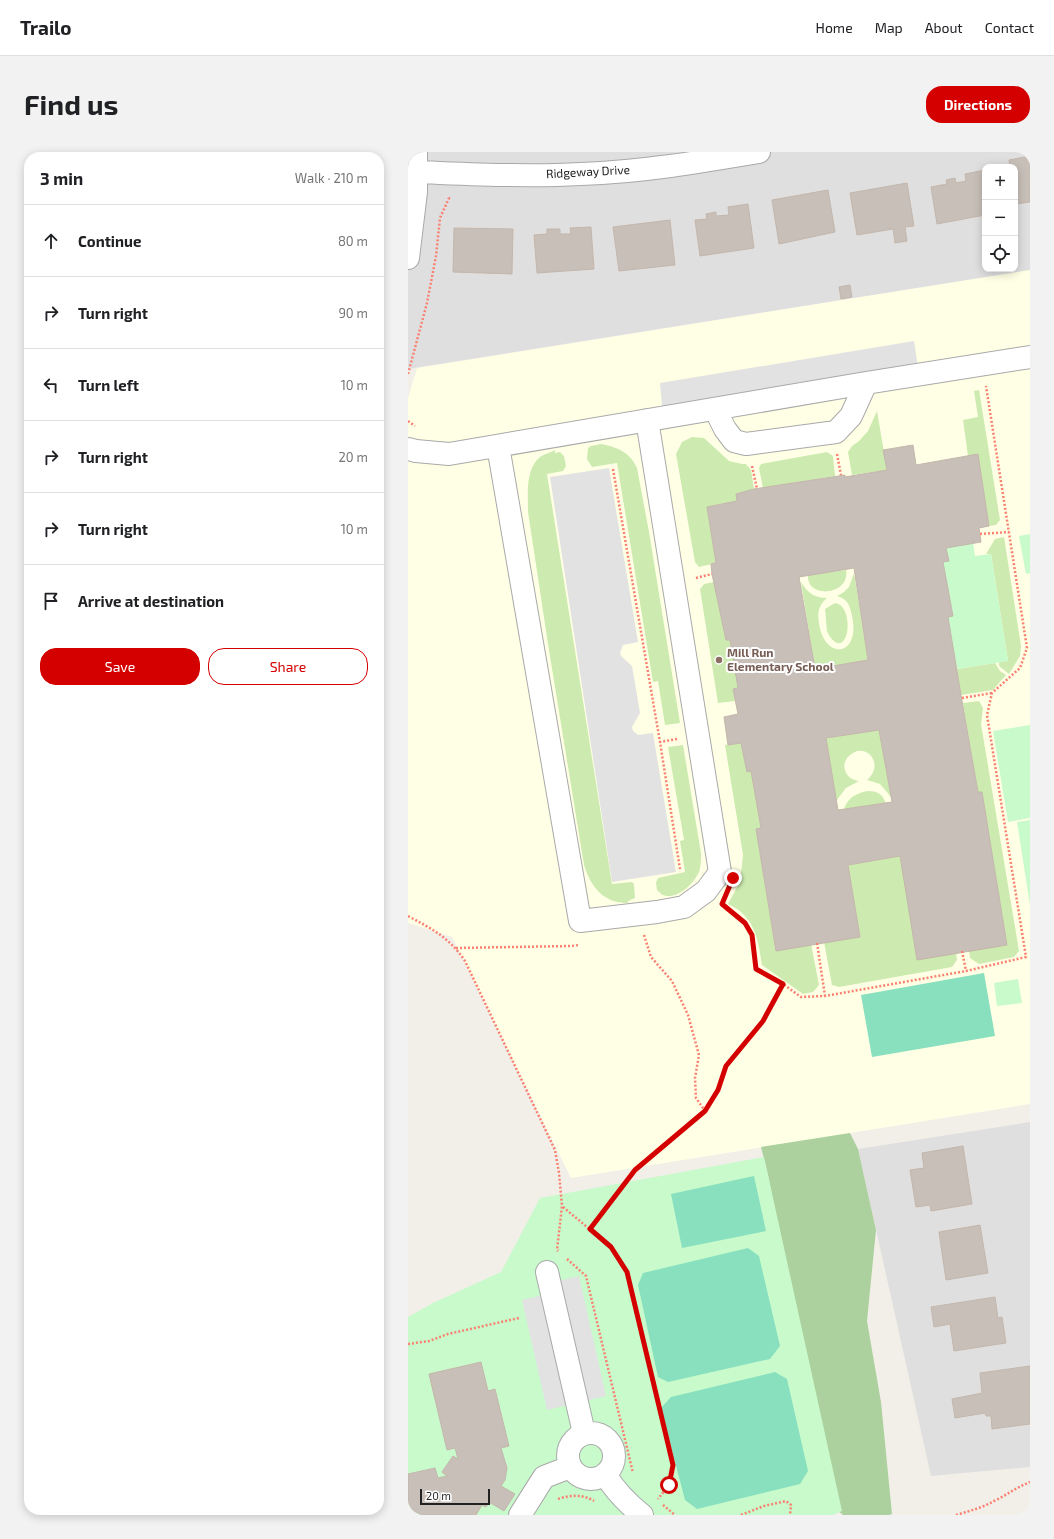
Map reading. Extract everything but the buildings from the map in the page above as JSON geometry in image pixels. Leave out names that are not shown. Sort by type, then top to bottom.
[{"type":"street","name":"Ridgeway Drive","points":[[408,258],[416,192],[416,162],[514,175],[581,174],[664,168],[759,152]]},
{"type":"street","points":[[408,448],[416,451],[449,454],[574,431],[715,409],[866,382],[1030,357]]},
{"type":"street","points":[[715,409],[725,429],[734,441],[746,444],[836,432],[851,416],[866,382]]},
{"type":"street","points":[[498,446],[580,921],[657,912],[684,907],[706,891],[720,872],[647,420]]},
{"type":"street","points":[[547,1272],[584,1433]]},
{"type":"street","points":[[584,1433],[601,1435],[607,1440],[612,1447],[614,1460],[611,1468],[606,1474],[598,1478],[588,1480],[580,1478],[570,1467],[567,1454],[569,1446],[574,1439],[584,1433]]},
{"type":"street","points":[[520,1515],[544,1477],[570,1467]]},
{"type":"street","points":[[606,1474],[613,1487],[626,1502],[650,1504]]},
{"type":"path","points":[[962,698],[992,693],[1020,668],[1027,648],[986,384]]},
{"type":"path","points":[[835,448],[841,475]]},
{"type":"path","points":[[752,466],[757,489]]},
{"type":"path","points":[[613,469],[660,742],[680,869]]},
{"type":"path","points":[[980,534],[1009,532]]},
{"type":"path","points":[[694,579],[712,574]]},
{"type":"path","points":[[722,904],[745,923],[752,935],[756,969],[783,984],[801,997],[825,996],[966,971],[1026,957],[987,715],[992,693]]},
{"type":"path","points":[[660,742],[679,738]]},
{"type":"path","points":[[408,916],[438,932],[456,948],[465,961],[555,1150],[562,1206],[557,1250],[586,1276],[634,1478]]},
{"type":"path","points":[[650,932],[643,933],[651,957],[672,981],[688,1015],[699,1055],[695,1078],[696,1098],[705,1111]]},
{"type":"path","points":[[817,943],[825,996]]},
{"type":"path","points":[[456,948],[571,946],[585,944]]},
{"type":"path","points":[[962,951],[966,971]]},
{"type":"path","points":[[590,1229],[635,1170],[705,1111],[718,1090],[726,1066],[763,1021],[783,984]]},
{"type":"path","points":[[562,1206],[611,1247],[627,1272],[673,1465],[669,1485],[650,1504],[675,1515]]},
{"type":"path","points":[[408,1344],[429,1341],[448,1334],[519,1318]]},
{"type":"path","points":[[956,1515],[995,1501],[1020,1486],[1030,1482]]},
{"type":"path","points":[[556,1500],[565,1496],[582,1496],[592,1499],[597,1504]]},
{"type":"path","points":[[741,1515],[764,1506],[786,1501],[791,1505],[790,1515]]},
{"type":"shaded area","points":[[408,152],[1030,152],[1030,270],[1018,272],[1018,164],[982,164],[982,272],[1017,272],[408,369]]},
{"type":"shaded area","name":"Mill Run Elementary School","points":[[1030,270],[1030,1104],[571,1178],[452,937],[408,923],[408,398],[417,368]]},
{"type":"shaded area","points":[[914,341],[919,374],[663,417],[660,383]]},
{"type":"shaded area","points":[[609,468],[638,642],[623,645],[620,653],[621,656],[632,666],[640,713],[632,727],[633,731],[638,735],[653,733],[676,872],[612,882],[550,477]]},
{"type":"shaded area","points":[[1030,1122],[1030,1467],[931,1476],[858,1149]]},
{"type":"shaded area","points":[[579,1276],[606,1396],[547,1410],[522,1300],[552,1293],[550,1283]]},
{"type":"green space","points":[[979,390],[1000,520],[996,525],[989,526],[978,454],[968,456],[963,420],[978,417],[974,391]]},
{"type":"green space","points":[[877,411],[887,470],[852,475],[848,452],[852,446],[868,431]]},
{"type":"green space","points":[[692,437],[704,438],[729,461],[746,464],[751,470],[754,489],[737,501],[707,507],[716,563],[699,567],[695,562],[676,454],[682,442]]},
{"type":"green space","points":[[601,444],[618,449],[627,454],[637,468],[680,723],[665,725],[658,681],[653,682],[617,463],[592,467],[587,459],[588,448]]},
{"type":"green space","points":[[555,450],[555,453],[560,452],[564,456],[566,466],[563,471],[547,474],[612,884],[632,882],[634,884],[635,898],[628,901],[628,903],[612,900],[599,892],[590,880],[584,865],[548,644],[528,512],[528,483],[535,462],[540,457]]},
{"type":"green space","points":[[827,452],[833,456],[835,476],[763,488],[759,468],[761,464]]},
{"type":"green space","points":[[1030,534],[1030,573],[1026,574],[1019,536]]},
{"type":"green space","points":[[1004,537],[1021,646],[1020,656],[1009,674],[999,666],[999,662],[1008,661],[991,554],[986,554],[995,539]]},
{"type":"green space","points":[[973,543],[975,556],[991,554],[1008,661],[957,669],[948,617],[953,616],[943,562],[949,561],[946,548]]},
{"type":"green space","points":[[846,570],[846,578],[842,585],[836,589],[820,591],[809,583],[808,575]]},
{"type":"green space","points":[[854,573],[868,660],[815,669],[801,582],[806,589],[815,596],[827,598],[820,606],[818,615],[822,635],[828,644],[834,648],[841,649],[847,646],[851,640],[853,630],[852,616],[846,601],[837,596],[849,587]]},
{"type":"green space","points":[[714,582],[726,640],[730,640],[738,688],[733,689],[735,701],[718,703],[700,589],[704,584]]},
{"type":"green space","points":[[835,603],[839,604],[843,608],[848,624],[846,636],[842,642],[839,643],[832,639],[827,631],[825,609]]},
{"type":"green space","points":[[995,663],[1000,671],[1006,675],[993,690],[961,695],[957,669]]},
{"type":"green space","points":[[979,701],[983,708],[981,724],[1019,951],[1014,957],[979,964],[970,958],[969,950],[1007,944],[982,792],[978,792],[963,703]]},
{"type":"green space","points":[[1030,725],[1030,818],[1008,822],[993,731]]},
{"type":"green space","points":[[879,730],[891,797],[880,784],[867,780],[872,774],[874,761],[867,752],[861,751],[855,752],[849,756],[844,764],[844,768],[848,776],[859,781],[846,788],[836,801],[826,738]]},
{"type":"green space","points":[[741,743],[747,772],[751,771],[761,828],[756,830],[776,951],[811,944],[819,985],[813,992],[803,994],[762,965],[754,929],[744,915],[728,904],[740,882],[743,855],[725,745]]},
{"type":"green space","points":[[683,745],[701,853],[701,865],[697,876],[690,885],[682,892],[672,896],[666,896],[657,890],[656,883],[658,878],[685,872],[680,841],[684,840],[668,747]]},
{"type":"green space","points":[[868,791],[879,794],[883,797],[886,803],[844,809],[848,801],[853,796]]},
{"type":"green space","points":[[1030,820],[1030,905],[1017,822]]},
{"type":"green space","points":[[900,856],[956,953],[957,960],[952,967],[839,987],[832,985],[824,942],[860,936],[848,865]]},
{"type":"green space","points":[[984,973],[995,1036],[872,1057],[861,995]]},
{"type":"green space","points":[[1018,979],[1022,1003],[997,1006],[994,983]]},
{"type":"green space","points":[[850,1133],[858,1149],[876,1230],[867,1321],[881,1402],[892,1514],[889,1515],[843,1515],[831,1505],[768,1175],[761,1147]]},
{"type":"green space","points":[[764,1157],[842,1511],[833,1515],[408,1515],[408,1317],[433,1303],[501,1272],[540,1198]]},
{"type":"green space","points":[[754,1176],[766,1231],[682,1248],[671,1194]]},
{"type":"green space","points":[[748,1248],[759,1256],[780,1346],[770,1359],[668,1382],[658,1377],[638,1285],[643,1273]]},
{"type":"green space","points":[[775,1372],[787,1379],[808,1471],[800,1484],[697,1509],[685,1500],[661,1408],[671,1397]]},
{"type":"place","name":"Mill Run Elementary School","points":[[719,660]]},
{"type":"route","points":[[669,1485],[673,1465],[627,1272],[611,1247],[590,1229],[635,1170],[705,1111],[718,1090],[726,1066],[763,1021],[783,984],[756,969],[752,935],[745,923],[722,904],[733,878]]}]
